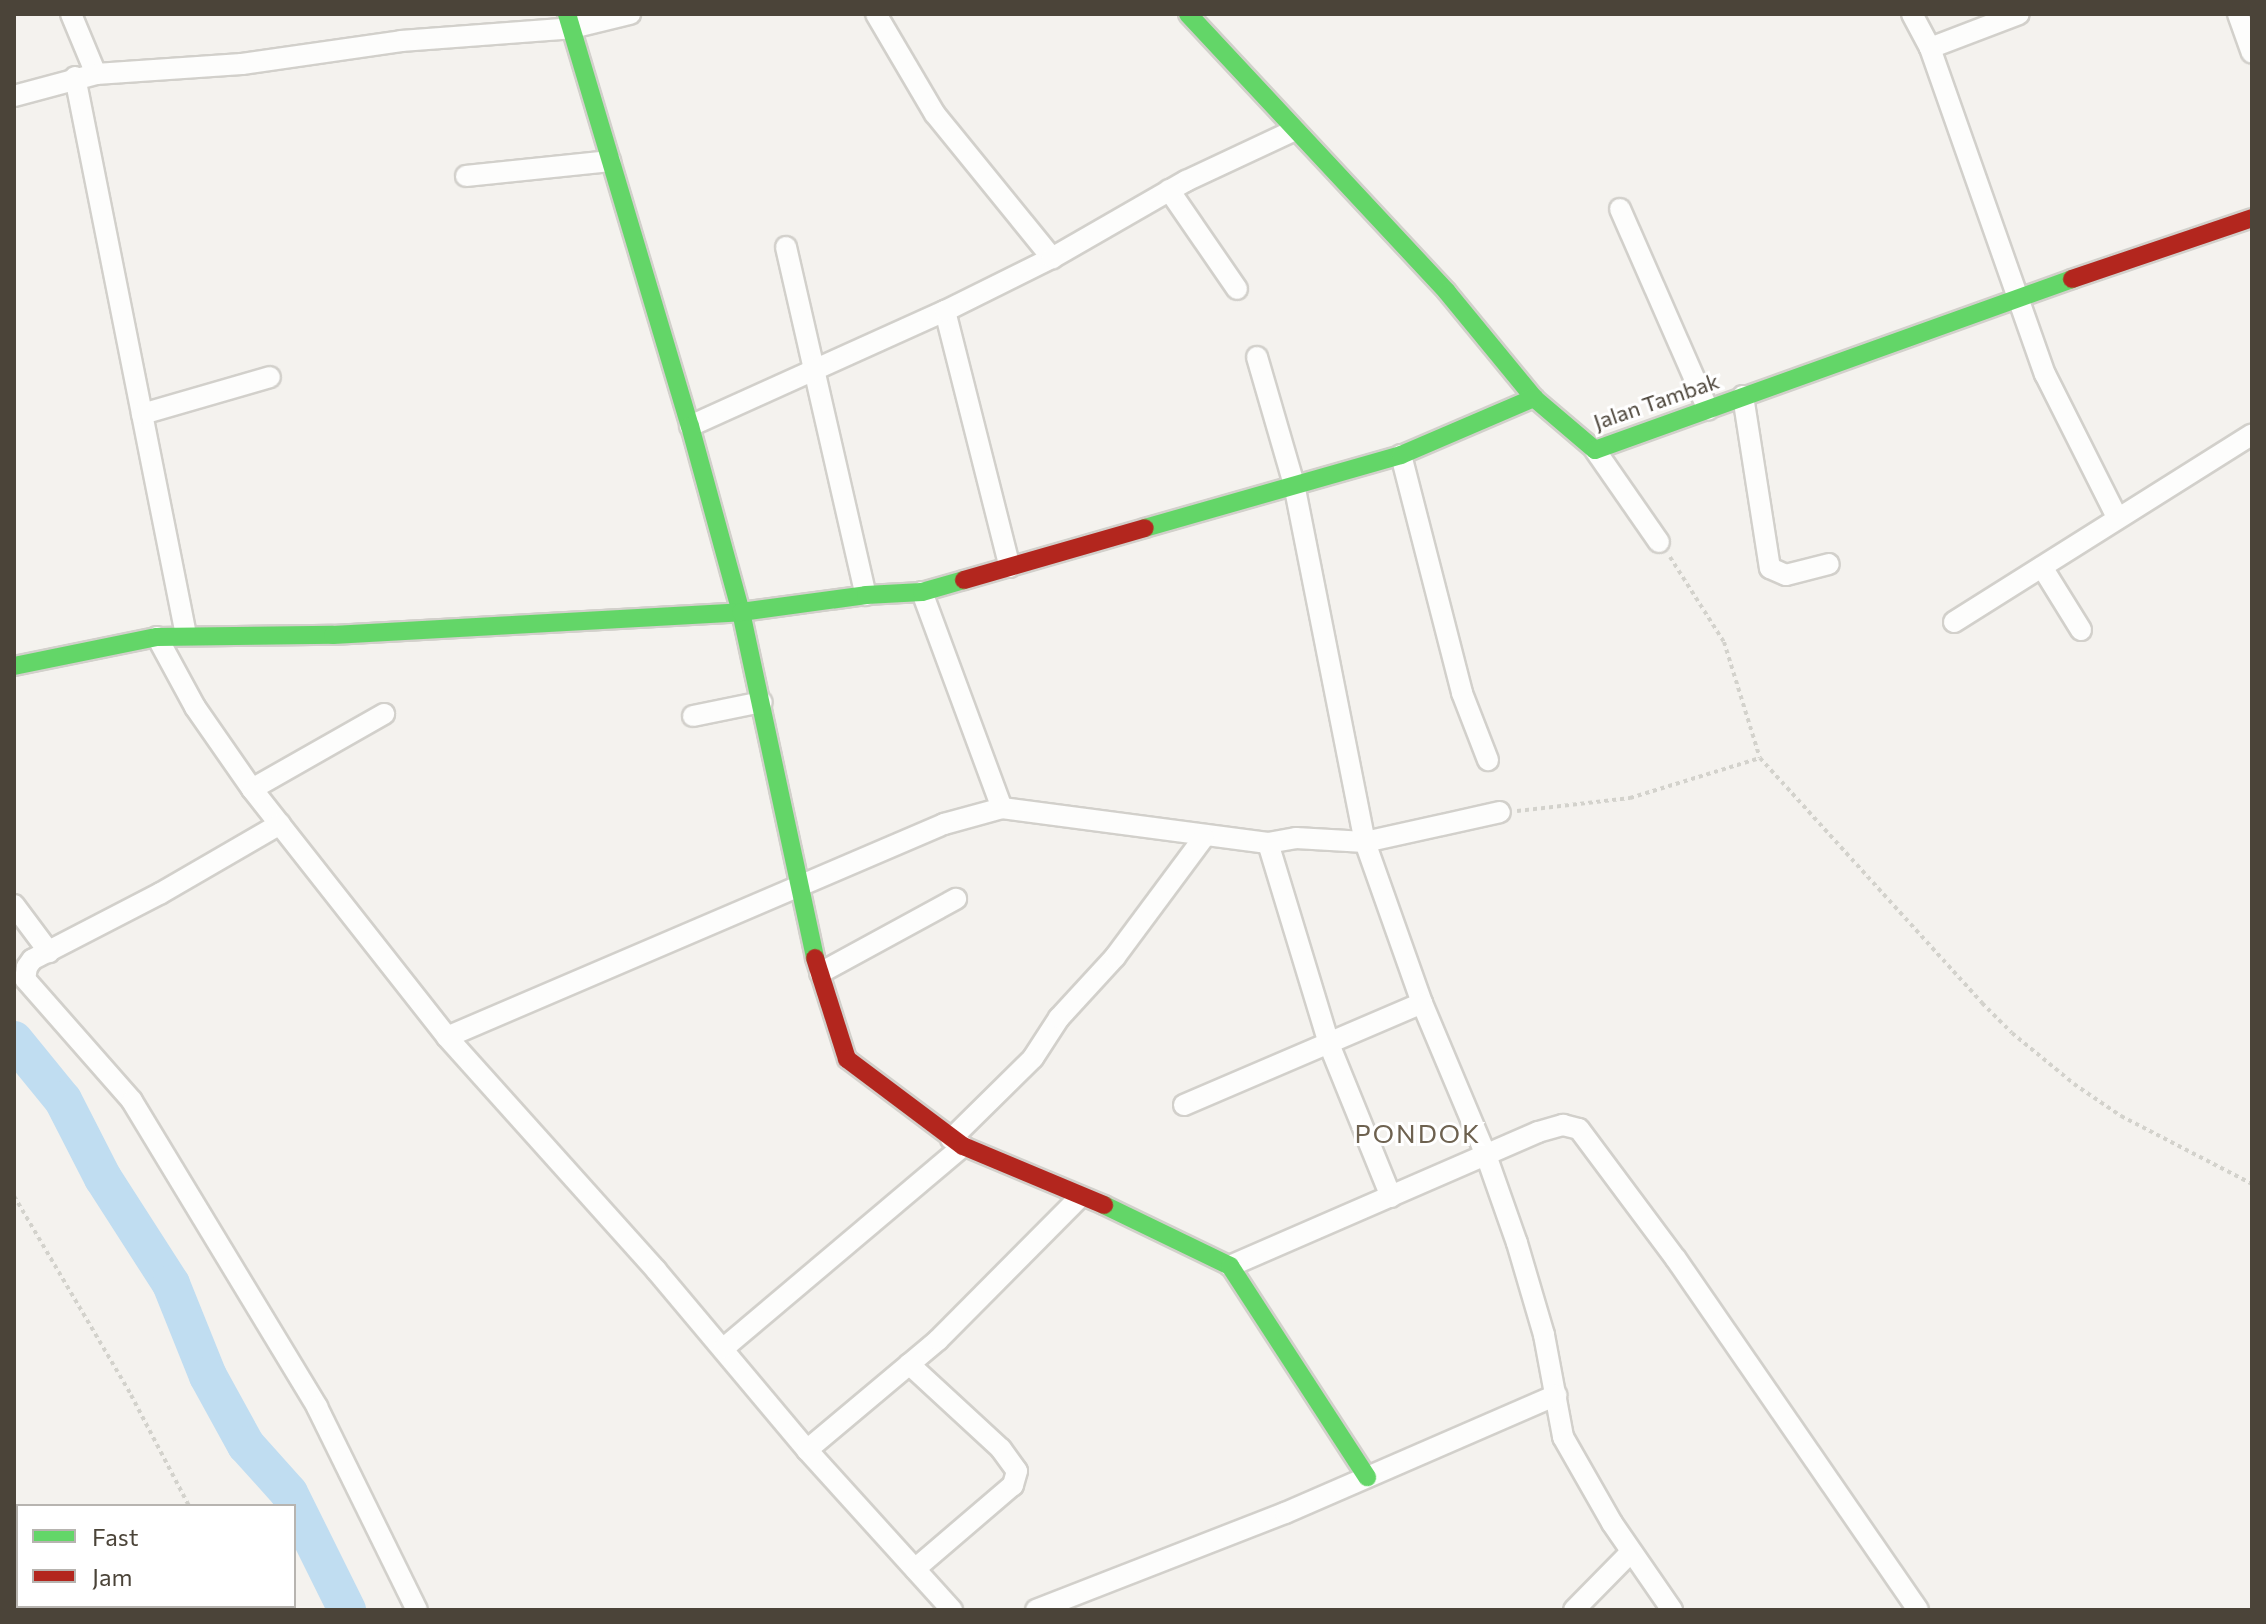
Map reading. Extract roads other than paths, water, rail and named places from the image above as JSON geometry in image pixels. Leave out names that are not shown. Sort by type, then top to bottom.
[{"type":"street","points":[[71,14],[86,75],[142,414],[186,635]]},
{"type":"street","points":[[14,96],[86,75],[242,64],[401,41],[630,14]]},
{"type":"street","points":[[876,14],[935,114],[1052,258]]},
{"type":"street","name":"Jalan Tambak","points":[[1188,14],[1447,292],[1534,398],[1595,450],[2016,298],[2252,218]]},
{"type":"street","points":[[1912,14],[1930,48],[2045,374],[2117,517]]},
{"type":"street","points":[[1930,48],[2019,14]]},
{"type":"street","points":[[2238,14],[2252,53]]},
{"type":"street","points":[[570,21],[690,426],[741,612],[798,887],[820,973],[847,1059],[954,1150],[1230,1266],[1367,1477]]},
{"type":"street","points":[[690,426],[945,311],[1052,258],[1169,190],[1295,130]]},
{"type":"street","points":[[466,176],[610,161]]},
{"type":"street","points":[[1169,190],[1237,289]]},
{"type":"street","points":[[1620,209],[1708,409]]},
{"type":"street","points":[[786,247],[817,370],[866,595]]},
{"type":"street","points":[[945,311],[1010,567]]},
{"type":"street","points":[[1257,357],[1294,484],[1365,842],[1422,1003],[1486,1155],[1532,1289],[1563,1437],[1631,1552],[1672,1610]]},
{"type":"street","points":[[142,414],[270,377]]},
{"type":"street","points":[[1743,396],[1770,568],[1778,575],[1786,575],[1829,564]]},
{"type":"street","points":[[16,662],[157,637],[333,635],[741,612],[866,595],[922,592],[1401,455],[1534,398]]},
{"type":"street","points":[[1954,622],[2252,434]]},
{"type":"street","points":[[1595,450],[1659,542]]},
{"type":"street","points":[[1401,455],[1462,693],[1488,760]]},
{"type":"street","points":[[2042,567],[2081,630]]},
{"type":"street","points":[[922,592],[1002,808]]},
{"type":"street","points":[[157,637],[195,707],[252,789],[447,1037],[724,1348],[807,1450],[952,1610]]},
{"type":"street","points":[[693,716],[762,702]]},
{"type":"street","points":[[252,789],[384,714]]},
{"type":"street","points":[[447,1037],[944,824],[1002,808],[1204,837],[1268,843],[1296,838],[1365,842],[1500,812]]},
{"type":"street","points":[[280,824],[32,960],[25,979],[132,1101],[317,1407],[417,1610]]},
{"type":"street","points":[[724,1348],[954,1150],[1033,1058],[1059,1018],[1115,957],[1204,837]]},
{"type":"street","points":[[1268,843],[1329,1044],[1391,1197]]},
{"type":"street","points":[[820,973],[956,899]]},
{"type":"street","points":[[14,905],[49,952]]},
{"type":"street","points":[[1184,1105],[1422,1003]]},
{"type":"street","points":[[1230,1266],[1486,1155],[1554,1127],[1571,1125],[1587,1136],[1918,1610]]},
{"type":"street","points":[[807,1450],[909,1364],[1075,1202]]},
{"type":"street","points":[[909,1364],[1001,1449],[1017,1471],[1013,1485],[915,1569]]},
{"type":"street","points":[[1036,1610],[1367,1477],[1556,1395]]},
{"type":"street","points":[[1574,1610],[1631,1552]]},
{"type":"waterway","points":[[14,1040],[63,1100],[103,1178],[171,1284],[208,1376],[246,1445],[289,1493],[294,1504]]},
{"type":"waterway","points":[[296,1507],[347,1610]]},
{"type":"district","name":"PONDOK","points":[[1418,1133]]}]
